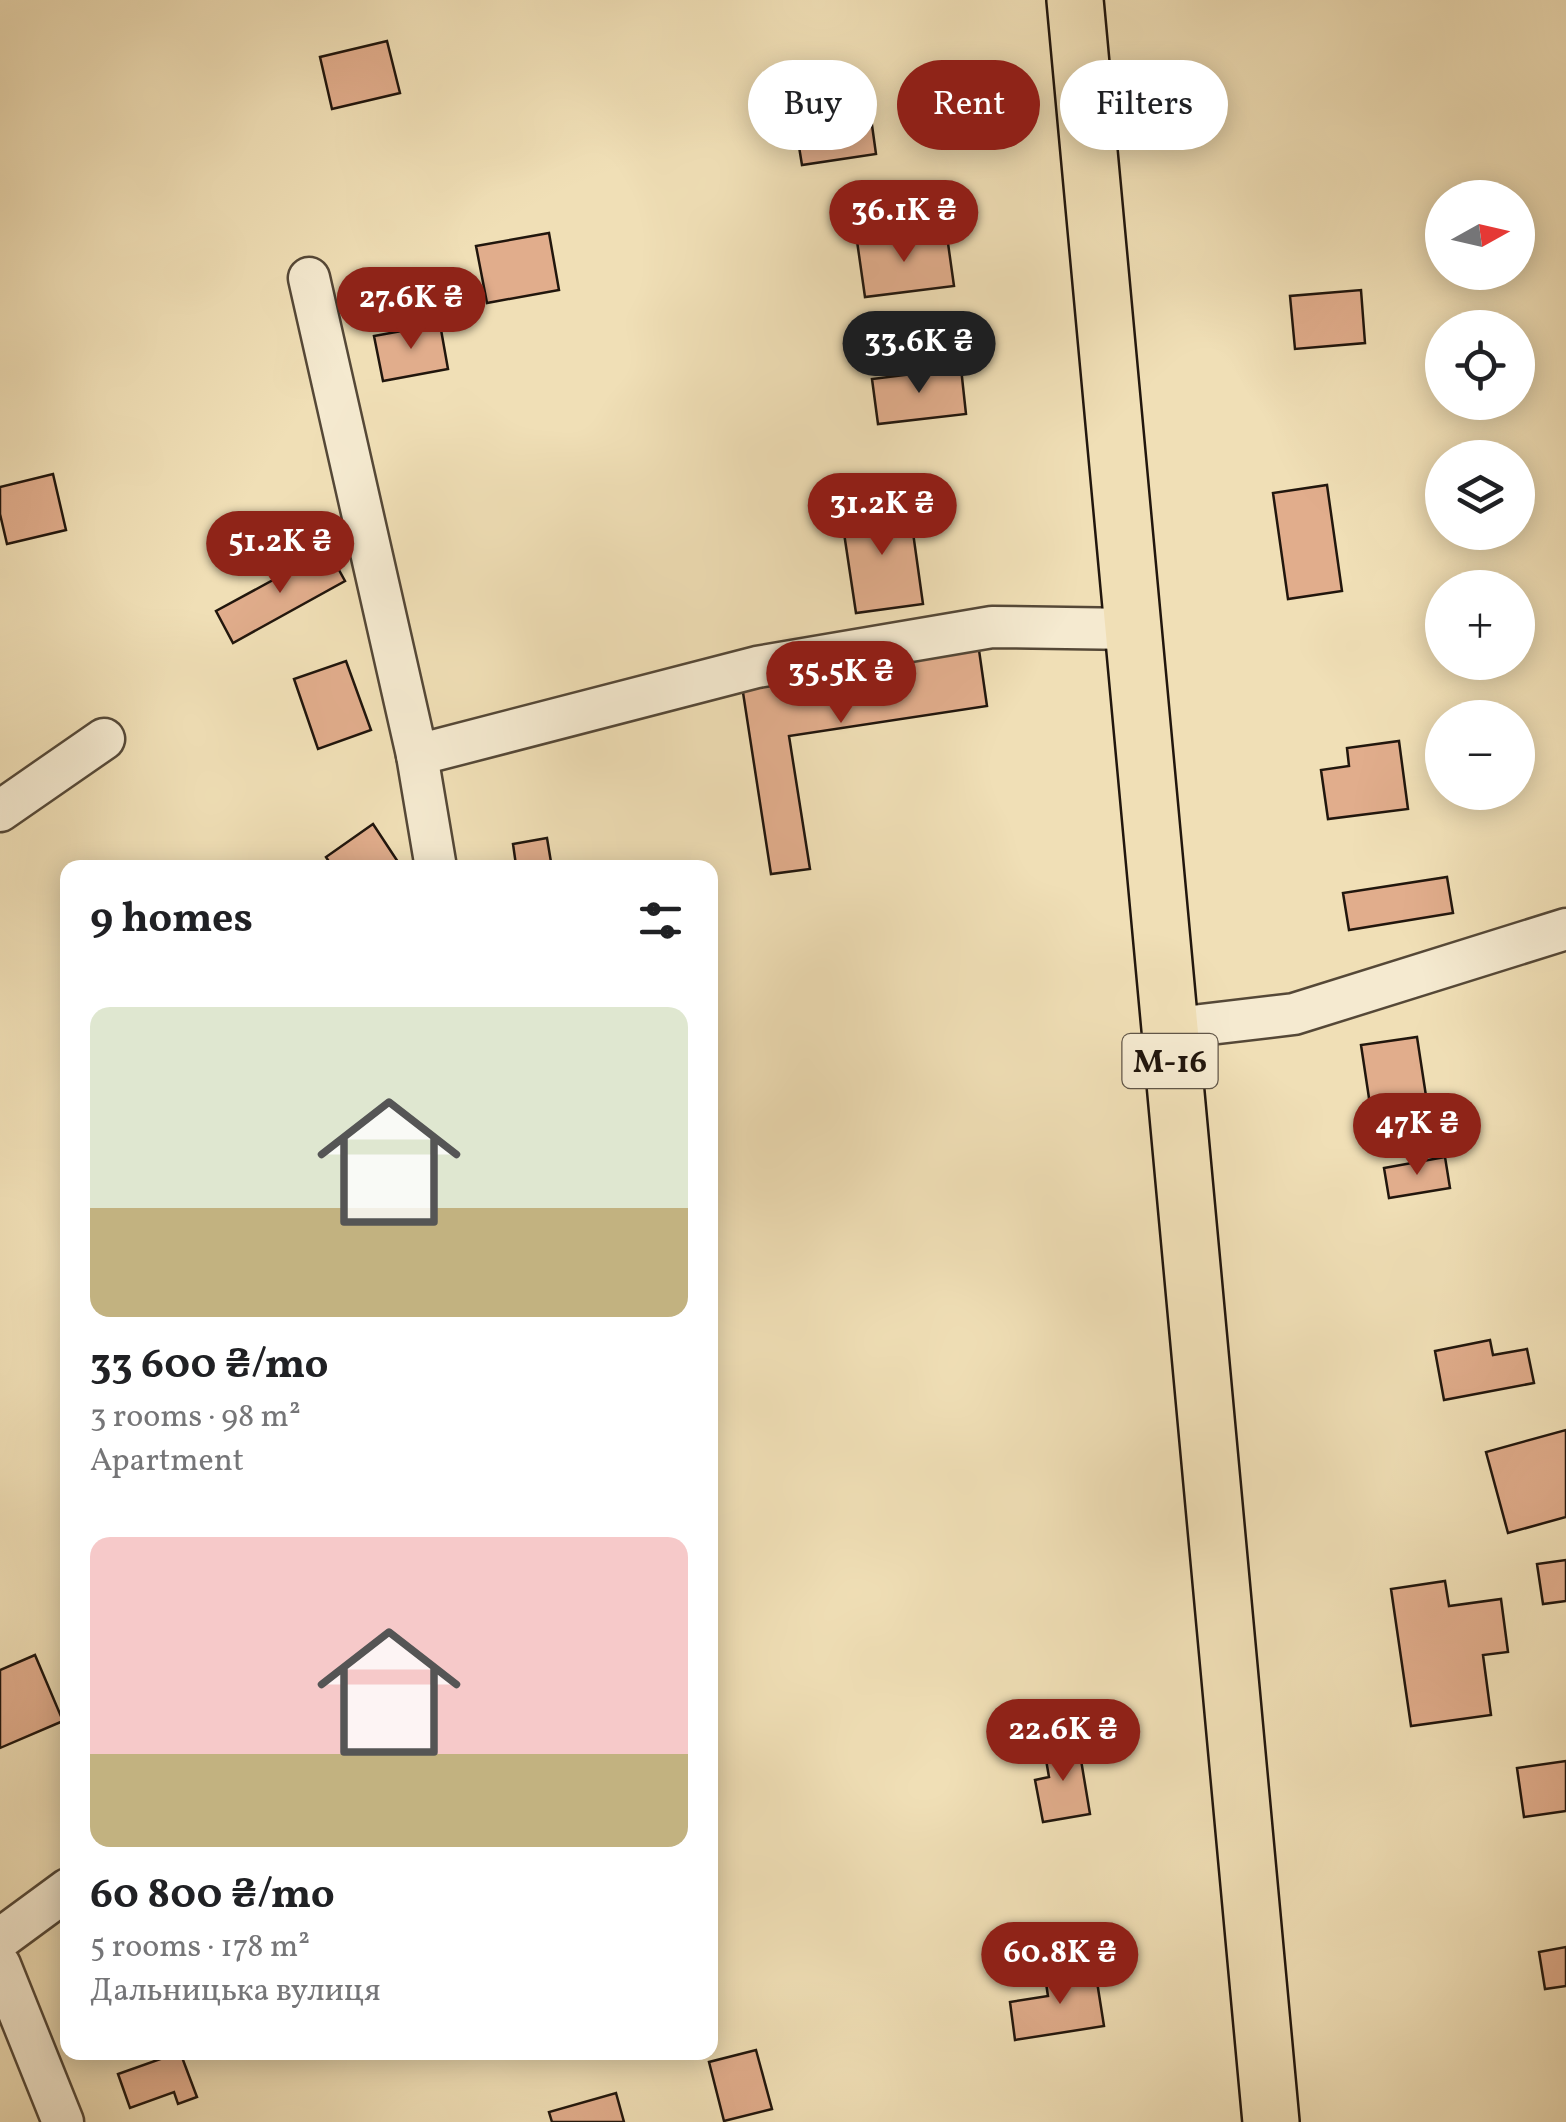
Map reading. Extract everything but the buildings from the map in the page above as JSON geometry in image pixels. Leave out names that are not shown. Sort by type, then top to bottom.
[{"type":"highway","name":"М-16","points":[[1075,0],[1266,2121]]},
{"type":"street","points":[[309,278],[418,755],[435,860]]},
{"type":"street","points":[[418,755],[757,667],[992,628],[1134,629]]},
{"type":"street","points":[[0,811],[104,739]]},
{"type":"street","points":[[1167,1028],[1253,1022],[1294,1014],[1566,929]]},
{"type":"street","points":[[0,1939],[60,1895]]},
{"type":"street","points":[[0,1965],[63,2122]]}]
